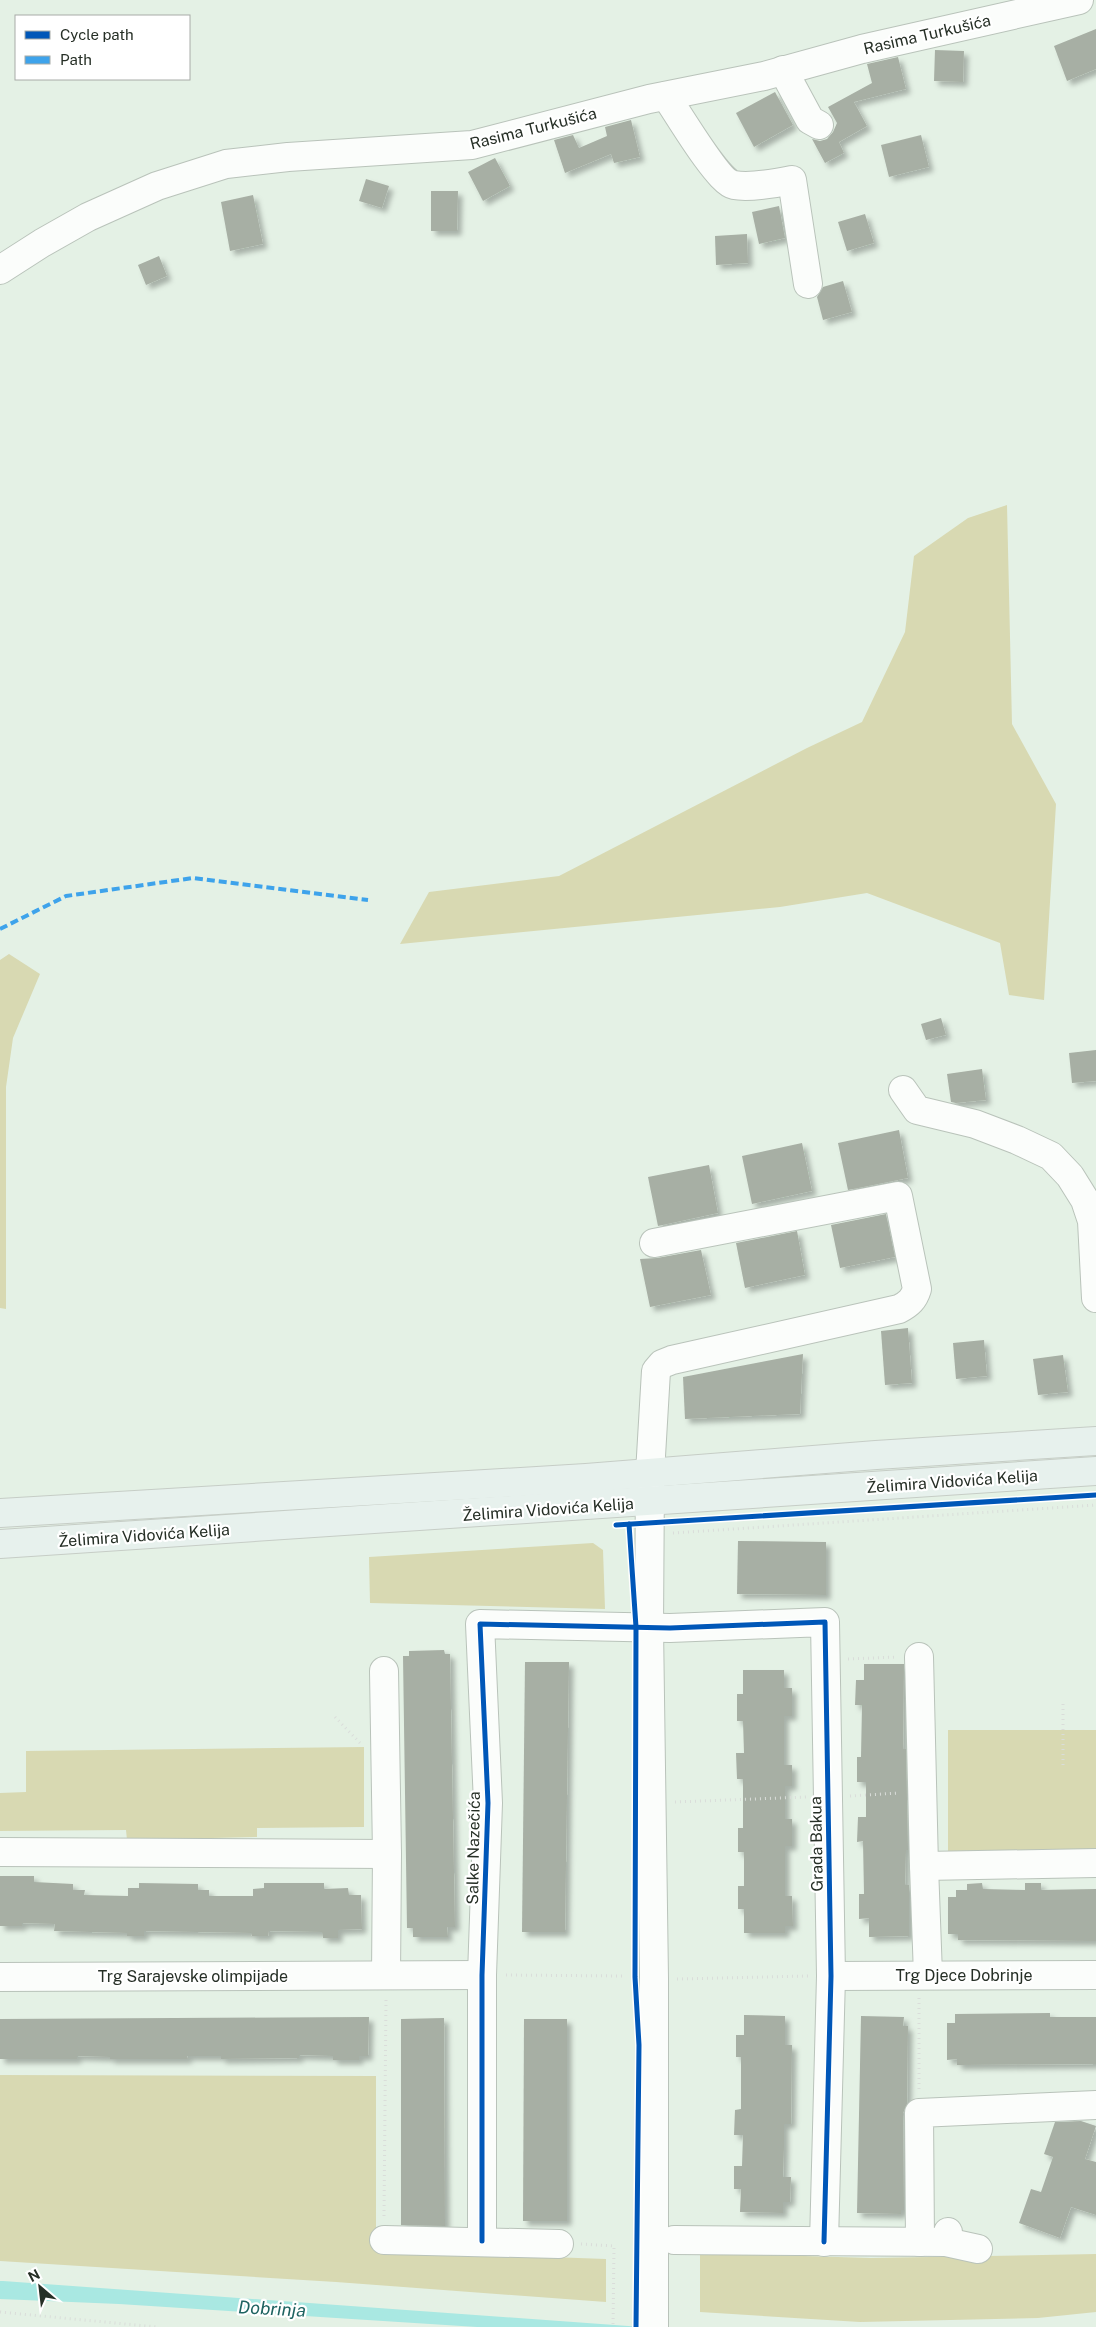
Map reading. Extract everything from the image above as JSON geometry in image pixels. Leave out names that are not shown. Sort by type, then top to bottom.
[{"type":"main road","name":"Želimira Vidovića Kelija","points":[[0,1513],[650,1473],[876,1455],[1096,1441]]},
{"type":"main road","name":"Želimira Vidovića Kelija","points":[[0,1544],[1096,1471]]},
{"type":"street","name":"Rasima Turkušića","points":[[0,270],[88,217],[157,186],[226,164],[298,156],[472,145],[666,96],[783,70],[862,49],[1079,0]]},
{"type":"street","points":[[783,70],[810,120],[819,125]]},
{"type":"street","points":[[666,96],[718,175],[732,185],[778,183],[792,180],[808,284]]},
{"type":"street","points":[[903,1090],[917,1110],[974,1124],[1017,1140],[1051,1156],[1070,1176],[1085,1200],[1092,1221],[1096,1298]]},
{"type":"street","points":[[654,1243],[898,1196],[917,1289],[915,1297],[908,1305],[899,1309],[662,1364],[656,1371],[650,1473],[649,1627],[654,1978],[652,2269],[654,2327]]},
{"type":"street","name":"Grada Bakua","points":[[649,1627],[825,1622],[831,1976],[824,2242]]},
{"type":"street","name":"Salke Nazečića","points":[[482,2241],[482,1975],[488,1802],[480,1624],[649,1627]]},
{"type":"street","points":[[919,1656],[924,1866],[924,1975]]},
{"type":"street","points":[[384,1671],[387,1854],[386,1975]]},
{"type":"street","points":[[0,1852],[387,1854]]},
{"type":"street","points":[[924,1866],[1096,1863]]},
{"type":"street","name":"Trg Sarajevske olimpijade","points":[[0,1977],[482,1975]]},
{"type":"street","name":"Trg Djece Dobrinje","points":[[831,1976],[1096,1975]]},
{"type":"street","points":[[938,2239],[919,2113],[1096,2105]]},
{"type":"street","points":[[674,2240],[824,2242],[938,2239],[978,2250]]},
{"type":"street","points":[[384,2240],[559,2244]]},
{"type":"path","points":[[665,1533],[1096,1505]]},
{"type":"path","points":[[825,1659],[919,1656]]},
{"type":"path","points":[[1063,1700],[1063,1765]]},
{"type":"path","points":[[335,1717],[351,1735]]},
{"type":"path","points":[[672,1802],[922,1792]]},
{"type":"path","points":[[384,2240],[386,1975]]},
{"type":"path","points":[[482,1975],[623,1976]]},
{"type":"path","points":[[919,2113],[924,1975]]},
{"type":"path","points":[[669,1979],[831,1976]]},
{"type":"path","points":[[559,2244],[614,2246],[613,2327]]},
{"type":"path","points":[[0,2312],[157,2327]]},
{"type":"green space","points":[[1007,505],[1012,724],[1056,804],[1044,1000],[1009,995],[1000,943],[867,893],[780,907],[400,944],[429,892],[559,876],[807,748],[862,722],[905,632],[914,556],[968,518]]},
{"type":"green space","points":[[9,954],[40,974],[13,1038],[6,1087],[6,1309],[0,1308],[0,960]]},
{"type":"green space","points":[[593,1543],[603,1550],[605,1609],[370,1603],[369,1557]]},
{"type":"green space","points":[[948,1730],[1096,1730],[1096,1850],[948,1851]]},
{"type":"green space","points":[[364,1747],[364,1827],[257,1828],[257,1837],[127,1840],[126,1830],[0,1831],[0,1793],[26,1792],[26,1751]]},
{"type":"green space","points":[[0,2075],[376,2076],[376,2251],[606,2259],[606,2302],[336,2282],[0,2261]]},
{"type":"green space","points":[[700,2253],[871,2258],[1096,2254],[1096,2312],[1038,2318],[860,2322],[700,2312]]},
{"type":"water","name":"Dobrinja","points":[[0,2281],[642,2327],[477,2327],[119,2304],[0,2299]]},
{"type":"building","points":[[1096,29],[1096,69],[1067,81],[1054,46]]},
{"type":"building","points":[[935,50],[964,51],[963,82],[934,81]]},
{"type":"building","points":[[898,57],[906,89],[854,102],[867,126],[839,142],[844,153],[825,163],[812,139],[820,141],[827,139],[833,132],[837,123],[828,107],[872,83],[867,64]]},
{"type":"building","points":[[775,92],[793,125],[754,147],[736,113]]},
{"type":"building","points":[[631,120],[640,157],[614,163],[611,154],[565,173],[554,140],[573,135],[579,148],[607,136],[605,127]]},
{"type":"building","points":[[921,135],[929,167],[889,177],[881,145]]},
{"type":"building","points":[[495,158],[510,186],[483,201],[468,172]]},
{"type":"building","points":[[366,179],[389,186],[382,208],[359,201]]},
{"type":"building","points":[[431,191],[458,191],[457,231],[431,231]]},
{"type":"building","points":[[253,195],[263,244],[230,251],[221,202]]},
{"type":"building","points":[[779,206],[785,238],[759,244],[752,212]]},
{"type":"building","points":[[865,214],[874,243],[847,251],[838,222]]},
{"type":"building","points":[[747,234],[748,263],[716,265],[715,236]]},
{"type":"building","points":[[159,256],[167,276],[146,285],[138,265]]},
{"type":"building","points":[[843,281],[852,312],[823,320],[817,297],[823,287]]},
{"type":"building","points":[[941,1018],[946,1035],[926,1040],[921,1024]]},
{"type":"building","points":[[1096,1050],[1096,1081],[1072,1083],[1069,1053]]},
{"type":"building","points":[[982,1069],[986,1100],[951,1102],[947,1074]]},
{"type":"building","points":[[899,1130],[908,1178],[848,1190],[838,1143]]},
{"type":"building","points":[[802,1143],[812,1191],[752,1204],[742,1156]]},
{"type":"building","points":[[709,1165],[718,1213],[658,1226],[648,1177]]},
{"type":"building","points":[[886,1214],[895,1257],[840,1268],[831,1225]]},
{"type":"building","points":[[797,1231],[805,1275],[745,1288],[736,1243]]},
{"type":"building","points":[[701,1250],[711,1295],[650,1307],[640,1259]]},
{"type":"building","points":[[908,1328],[912,1383],[885,1385],[881,1331]]},
{"type":"building","points":[[984,1340],[987,1376],[956,1379],[953,1343]]},
{"type":"building","points":[[803,1354],[800,1414],[685,1419],[683,1377]]},
{"type":"building","points":[[1063,1355],[1068,1392],[1038,1395],[1033,1359]]},
{"type":"building","points":[[738,1541],[826,1542],[826,1595],[737,1594]]},
{"type":"building","points":[[444,1650],[445,1654],[450,1654],[455,1927],[447,1927],[448,1937],[413,1937],[413,1928],[407,1928],[403,1656],[409,1656],[409,1651]]},
{"type":"building","points":[[525,1662],[569,1662],[565,1932],[522,1932]]},
{"type":"building","points":[[864,1664],[904,1664],[903,1749],[906,1749],[908,1850],[906,1850],[905,1885],[909,1885],[909,1936],[869,1937],[869,1918],[859,1919],[859,1894],[864,1894],[863,1841],[857,1842],[858,1817],[866,1817],[866,1782],[857,1782],[857,1757],[861,1757],[862,1705],[855,1705],[856,1680],[864,1680]]},
{"type":"building","points":[[743,1670],[784,1670],[784,1688],[792,1688],[792,1716],[784,1716],[784,1765],[792,1765],[792,1786],[785,1786],[785,1819],[792,1819],[792,1846],[785,1846],[785,1896],[792,1896],[793,1926],[785,1926],[785,1933],[744,1933],[744,1909],[738,1909],[738,1886],[744,1886],[744,1852],[738,1852],[738,1828],[743,1828],[743,1779],[737,1779],[736,1753],[744,1753],[743,1721],[737,1721],[737,1694],[743,1694]]},
{"type":"building","points":[[0,1876],[34,1876],[34,1882],[73,1884],[73,1890],[85,1890],[84,1895],[128,1896],[128,1888],[139,1888],[139,1883],[198,1884],[198,1890],[209,1890],[209,1896],[253,1896],[253,1889],[264,1888],[264,1883],[324,1883],[324,1889],[348,1888],[349,1895],[361,1895],[362,1929],[338,1930],[338,1938],[323,1938],[322,1932],[269,1931],[268,1936],[252,1936],[251,1933],[144,1931],[144,1936],[127,1936],[127,1933],[54,1931],[55,1924],[22,1923],[22,1926],[0,1926]]},
{"type":"building","points":[[982,1883],[983,1889],[1025,1890],[1025,1883],[1041,1883],[1041,1890],[1096,1889],[1096,1941],[958,1940],[958,1934],[948,1934],[948,1897],[956,1897],[956,1890],[967,1890],[967,1884]]},
{"type":"building","points":[[1050,2013],[1050,2017],[1096,2017],[1096,2064],[957,2065],[957,2059],[947,2060],[947,2023],[955,2023],[955,2014]]},
{"type":"building","points":[[744,2015],[785,2016],[785,2045],[792,2045],[791,2124],[784,2124],[783,2177],[791,2177],[790,2202],[783,2202],[783,2213],[740,2212],[741,2189],[734,2189],[734,2166],[742,2166],[743,2135],[734,2135],[735,2110],[741,2109],[741,2057],[736,2057],[736,2035],[744,2035]]},
{"type":"building","points":[[861,2016],[904,2017],[903,2026],[908,2026],[907,2104],[903,2113],[904,2210],[901,2210],[901,2214],[857,2213]]},
{"type":"building","points":[[369,2017],[368,2056],[359,2056],[359,2060],[333,2060],[333,2056],[299,2055],[299,2058],[221,2059],[221,2056],[187,2056],[188,2059],[110,2059],[110,2057],[77,2056],[77,2059],[0,2059],[0,2019]]},
{"type":"building","points":[[444,2018],[445,2226],[401,2225],[401,2019]]},
{"type":"building","points":[[524,2019],[567,2019],[567,2221],[523,2221]]},
{"type":"building","points":[[1081,2121],[1096,2126],[1085,2159],[1096,2162],[1096,2215],[1071,2207],[1060,2238],[1019,2223],[1031,2189],[1041,2192],[1053,2157],[1044,2154],[1055,2122]]},
{"type":"marked path","points":[[0,929],[66,896],[193,878],[368,900]]},
{"type":"cycle path","points":[[616,1525],[1096,1495]]},
{"type":"cycle path","points":[[629,1524],[636,1627],[635,1977],[639,2045],[636,2327]]},
{"type":"cycle path","points":[[482,2241],[482,1975],[488,1803],[480,1624],[670,1628],[825,1622],[831,1976],[824,2242]]}]
